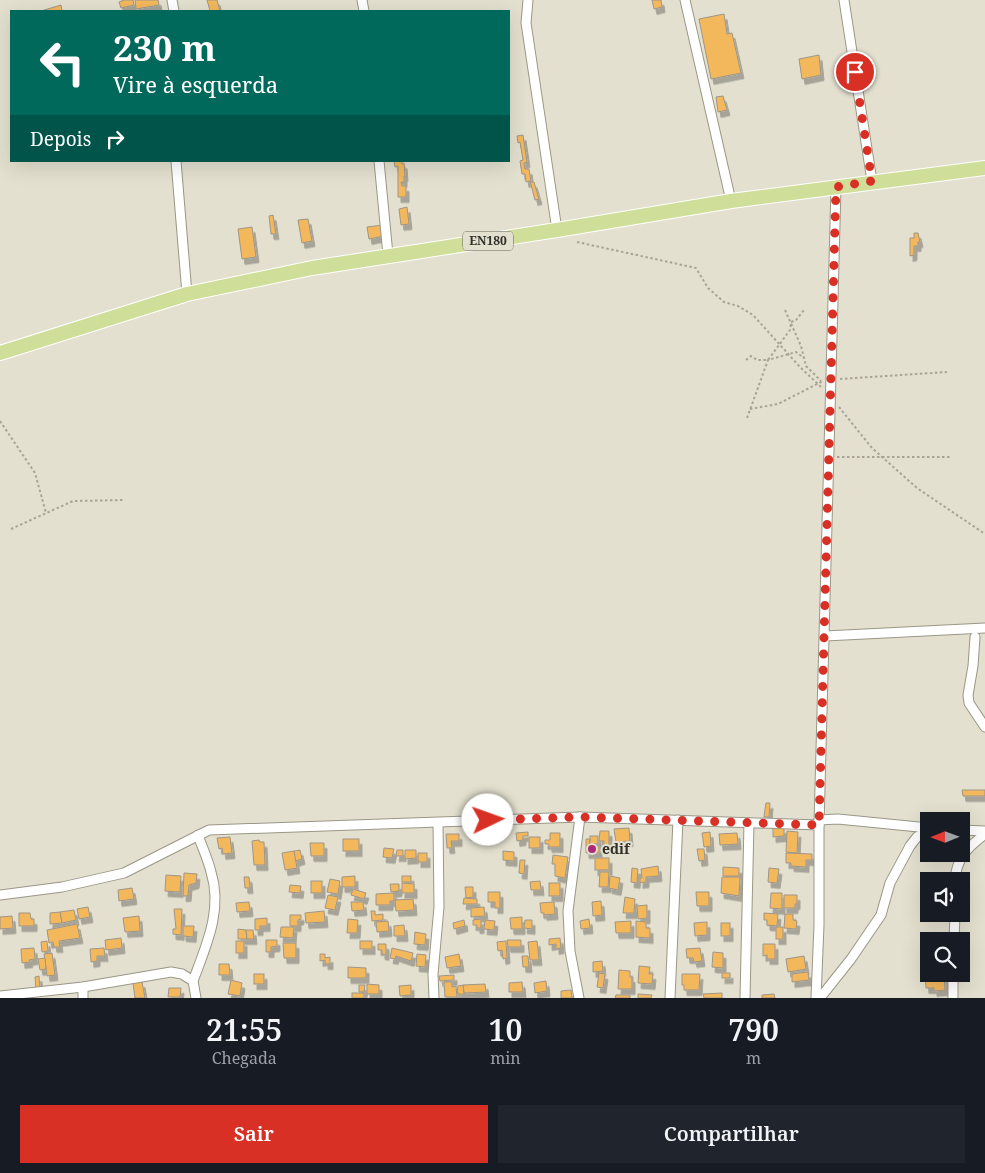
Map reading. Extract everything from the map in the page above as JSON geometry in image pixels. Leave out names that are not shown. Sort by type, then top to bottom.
[{"type":"main road","name":"EN180","points":[[0,353],[187,294],[312,268],[731,201],[872,181],[985,168]]},
{"type":"street","points":[[528,0],[526,23],[558,230]]},
{"type":"street","points":[[685,0],[731,201]]},
{"type":"street","points":[[844,0],[872,181]]},
{"type":"street","points":[[176,162],[187,294]]},
{"type":"street","points":[[379,162],[388,255]]},
{"type":"street","points":[[818,998],[819,822],[836,187]]},
{"type":"street","points":[[825,636],[985,628]]},
{"type":"street","points":[[975,637],[973,666],[968,694],[970,703],[985,726]]},
{"type":"street","points":[[0,895],[62,887],[124,873],[209,830],[580,817],[749,823],[819,822],[838,819],[920,828]]},
{"type":"street","points":[[579,998],[570,951],[568,911],[580,817]]},
{"type":"street","points":[[670,998],[678,820]]},
{"type":"street","points":[[434,998],[433,974],[439,907],[438,823]]},
{"type":"street","points":[[745,998],[749,823]]},
{"type":"street","points":[[970,831],[985,833]]},
{"type":"street","points":[[955,872],[960,857],[985,833]]},
{"type":"street","points":[[196,998],[193,982],[212,928],[215,904],[212,873],[198,835]]},
{"type":"street","points":[[818,998],[851,959],[881,915],[890,883],[910,846],[920,835]]},
{"type":"street","points":[[0,996],[83,987],[171,972],[182,974],[193,982]]},
{"type":"street","points":[[953,982],[953,998]]},
{"type":"street","points":[[83,987],[84,998]]},
{"type":"path","points":[[577,242],[696,268],[708,288],[724,302],[738,306],[754,315],[831,397],[872,448],[917,488],[985,534]]},
{"type":"path","points":[[750,409],[778,404],[821,381],[806,366],[785,310]]},
{"type":"path","points":[[791,322],[796,320],[804,310]]},
{"type":"path","points":[[747,418],[768,360],[790,330],[791,322]]},
{"type":"path","points":[[746,360],[750,356],[757,360],[768,360],[796,352],[804,358]]},
{"type":"path","points":[[831,380],[947,372]]},
{"type":"path","points":[[0,421],[35,473],[46,513]]},
{"type":"path","points":[[829,456],[952,457]]},
{"type":"path","points":[[11,529],[73,501],[125,500]]},
{"type":"building","points":[[133,0],[134,5],[121,8],[119,2]]},
{"type":"building","points":[[135,0],[158,0],[159,5],[136,9]]},
{"type":"building","points":[[207,0],[217,0],[220,10],[210,10]]},
{"type":"building","points":[[652,0],[661,0],[662,7],[654,9]]},
{"type":"building","points":[[61,5],[62,10],[44,10]]},
{"type":"building","points":[[724,14],[727,34],[732,33],[741,73],[711,79],[699,19]]},
{"type":"building","points":[[819,55],[821,75],[802,79],[799,59]]},
{"type":"building","points":[[723,96],[727,110],[718,112],[716,97]]},
{"type":"building","points":[[523,135],[527,162],[524,163],[525,169],[529,169],[531,182],[534,182],[539,199],[535,200],[530,181],[526,182],[525,174],[522,174],[520,161],[523,160],[517,136]]},
{"type":"building","points":[[394,162],[404,163],[405,176],[404,182],[401,182],[402,186],[406,186],[406,197],[398,197],[398,166],[395,167]]},
{"type":"building","points":[[407,207],[409,224],[401,225],[399,209]]},
{"type":"building","points":[[273,215],[276,234],[271,234],[269,216]]},
{"type":"building","points":[[308,219],[312,241],[302,243],[298,220]]},
{"type":"building","points":[[383,225],[384,236],[369,239],[367,227]]},
{"type":"building","points":[[252,227],[256,257],[242,259],[238,229]]},
{"type":"building","points":[[914,233],[918,233],[920,242],[918,242],[918,246],[914,246],[914,255],[910,256],[910,238],[914,238]]},
{"type":"building","points":[[962,790],[985,790],[985,796],[963,796]]},
{"type":"building","points":[[766,803],[770,803],[769,817],[764,817]]},
{"type":"building","points":[[629,828],[630,841],[616,842],[614,829]]},
{"type":"building","points":[[773,828],[784,828],[784,836],[773,837]]},
{"type":"building","points":[[468,829],[478,831],[477,836],[467,834]]},
{"type":"building","points":[[600,831],[609,831],[609,847],[604,847],[604,841],[599,841]]},
{"type":"building","points":[[787,831],[798,832],[797,853],[786,852]]},
{"type":"building","points":[[478,832],[487,832],[487,837],[478,836]]},
{"type":"building","points":[[528,832],[528,836],[523,836],[523,840],[517,841],[516,833]]},
{"type":"building","points":[[710,832],[711,846],[704,847],[702,833]]},
{"type":"building","points":[[550,833],[560,833],[560,847],[549,847],[549,844],[545,844],[545,840],[550,840]]},
{"type":"building","points":[[737,833],[738,844],[720,845],[719,834]]},
{"type":"building","points":[[446,834],[459,834],[459,841],[451,841],[452,848],[447,848]]},
{"type":"building","points":[[590,836],[598,836],[598,844],[590,844]]},
{"type":"building","points":[[230,837],[232,853],[223,854],[222,848],[219,849],[217,838]]},
{"type":"building","points":[[529,837],[540,837],[540,848],[529,848]]},
{"type":"building","points":[[343,839],[359,839],[359,851],[343,851]]},
{"type":"building","name":"edif","points":[[586,839],[590,839],[589,845],[599,846],[599,853],[586,853]]},
{"type":"building","points":[[259,840],[264,842],[265,865],[254,865],[252,841]]},
{"type":"building","points":[[310,843],[324,843],[324,856],[311,856]]},
{"type":"building","points":[[384,848],[394,849],[392,858],[383,857]]},
{"type":"building","points":[[697,849],[704,849],[705,860],[699,861]]},
{"type":"building","points":[[300,850],[302,859],[295,861],[294,851]]},
{"type":"building","points":[[397,850],[403,850],[403,856],[396,856]]},
{"type":"building","points":[[405,850],[416,850],[416,858],[405,859]]},
{"type":"building","points":[[294,851],[297,868],[285,870],[282,853]]},
{"type":"building","points":[[503,851],[514,852],[514,861],[503,860]]},
{"type":"building","points":[[418,853],[427,853],[427,862],[418,862]]},
{"type":"building","points":[[786,853],[812,854],[812,860],[806,860],[806,867],[791,866],[791,863],[786,863]]},
{"type":"building","points":[[553,855],[568,857],[565,878],[555,876],[555,864],[552,864]]},
{"type":"building","points":[[595,858],[609,858],[609,870],[595,870]]},
{"type":"building","points":[[520,860],[525,860],[524,874],[519,873]]},
{"type":"building","points":[[658,866],[659,876],[646,877],[646,882],[640,883],[640,878],[642,878],[641,869]]},
{"type":"building","points":[[723,867],[739,868],[739,876],[723,876]]},
{"type":"building","points":[[632,868],[638,869],[637,883],[631,882]]},
{"type":"building","points":[[769,868],[779,869],[777,883],[768,882]]},
{"type":"building","points":[[600,872],[609,872],[608,887],[599,887]]},
{"type":"building","points":[[184,873],[197,874],[196,883],[189,885],[188,896],[183,896]]},
{"type":"building","points":[[166,875],[181,876],[180,892],[165,891]]},
{"type":"building","points":[[355,876],[355,887],[342,887],[342,877]]},
{"type":"building","points":[[402,876],[411,876],[411,882],[402,882]]},
{"type":"building","points":[[610,876],[620,878],[618,890],[609,888]]},
{"type":"building","points":[[244,877],[249,877],[250,888],[245,888]]},
{"type":"building","points":[[722,877],[740,877],[739,896],[721,893]]},
{"type":"building","points":[[330,879],[340,881],[338,894],[327,892]]},
{"type":"building","points":[[311,881],[322,881],[322,893],[311,893]]},
{"type":"building","points":[[540,881],[541,890],[531,890],[530,882]]},
{"type":"building","points":[[402,883],[414,884],[414,893],[402,893]]},
{"type":"building","points":[[549,883],[560,883],[560,896],[549,896]]},
{"type":"building","points":[[390,884],[399,884],[399,891],[391,892]]},
{"type":"building","points":[[290,885],[301,886],[300,893],[289,892]]},
{"type":"building","points":[[465,887],[473,887],[473,897],[466,898]]},
{"type":"building","points":[[132,888],[134,899],[119,901],[118,890]]},
{"type":"building","points":[[353,889],[366,893],[364,899],[351,895]]},
{"type":"building","points":[[488,892],[500,892],[500,908],[495,908],[495,902],[488,902]]},
{"type":"building","points":[[696,892],[709,892],[709,906],[697,906]]},
{"type":"building","points":[[394,893],[394,901],[390,901],[390,905],[376,905],[376,894]]},
{"type":"building","points":[[771,893],[782,893],[782,909],[770,908]]},
{"type":"building","points":[[328,895],[338,897],[335,910],[325,908]]},
{"type":"building","points":[[784,895],[797,895],[795,908],[784,908]]},
{"type":"building","points":[[625,897],[635,899],[634,913],[623,913]]},
{"type":"building","points":[[464,898],[477,899],[477,904],[463,904]]},
{"type":"building","points":[[413,899],[414,910],[396,911],[395,900]]},
{"type":"building","points":[[601,901],[602,915],[593,916],[592,902]]},
{"type":"building","points":[[249,902],[250,911],[237,912],[236,903]]},
{"type":"building","points":[[351,902],[363,902],[364,910],[352,911]]},
{"type":"building","points":[[554,902],[555,914],[544,915],[544,913],[541,913],[540,903]]},
{"type":"building","points":[[647,905],[647,918],[638,919],[637,906]]},
{"type":"building","points":[[88,907],[90,917],[79,919],[77,909]]},
{"type":"building","points":[[484,907],[485,916],[471,917],[471,908]]},
{"type":"building","points":[[174,909],[182,909],[181,935],[173,934],[173,929],[176,929]]},
{"type":"building","points":[[74,910],[76,920],[62,923],[60,912]]},
{"type":"building","points":[[324,911],[325,922],[306,923],[305,913]]},
{"type":"building","points":[[371,911],[375,911],[375,915],[383,914],[383,920],[372,921]]},
{"type":"building","points":[[60,912],[62,923],[50,924],[50,913]]},
{"type":"building","points":[[19,913],[30,913],[31,919],[34,919],[34,926],[19,926]]},
{"type":"building","points":[[764,913],[778,914],[777,926],[767,925],[767,920],[764,920]]},
{"type":"building","points":[[785,914],[793,914],[793,920],[797,921],[796,929],[784,928]]},
{"type":"building","points":[[290,915],[301,915],[301,919],[298,920],[298,926],[290,926]]},
{"type":"building","points":[[12,916],[13,928],[0,929],[0,917]]},
{"type":"building","points":[[139,916],[140,931],[125,932],[123,918]]},
{"type":"building","points":[[522,917],[522,929],[511,929],[510,918]]},
{"type":"building","points":[[267,918],[267,926],[260,926],[260,930],[255,930],[255,919]]},
{"type":"building","points":[[348,919],[358,920],[357,933],[347,933]]},
{"type":"building","points":[[481,919],[481,928],[473,925],[473,920]]},
{"type":"building","points":[[589,919],[590,928],[581,929],[580,921]]},
{"type":"building","points":[[464,920],[465,926],[454,929],[453,923]]},
{"type":"building","points":[[485,920],[495,921],[494,930],[484,929]]},
{"type":"building","points":[[525,920],[532,920],[532,929],[524,928]]},
{"type":"building","points":[[388,921],[389,931],[377,932],[376,922]]},
{"type":"building","points":[[631,921],[631,933],[616,933],[615,922]]},
{"type":"building","points":[[636,921],[646,922],[646,928],[650,928],[650,938],[636,937]]},
{"type":"building","points":[[707,922],[707,935],[695,936],[694,923]]},
{"type":"building","points":[[721,923],[730,923],[730,936],[721,936]]},
{"type":"building","points":[[77,924],[80,938],[59,941],[60,947],[54,947],[53,942],[49,943],[47,930]]},
{"type":"building","points":[[404,925],[405,936],[394,936],[394,926]]},
{"type":"building","points":[[183,926],[194,926],[193,937],[183,936]]},
{"type":"building","points":[[281,927],[294,927],[293,938],[280,937]]},
{"type":"building","points":[[776,927],[783,927],[783,939],[776,939]]},
{"type":"building","points":[[238,929],[246,930],[247,939],[238,939]]},
{"type":"building","points":[[246,930],[253,930],[254,939],[247,939]]},
{"type":"building","points":[[415,932],[426,934],[425,945],[414,944]]},
{"type":"building","points":[[121,938],[122,948],[106,950],[105,940]]},
{"type":"building","points":[[560,938],[561,948],[556,949],[556,944],[549,945],[549,939]]},
{"type":"building","points":[[266,940],[277,940],[277,946],[271,947],[271,952],[266,952]]},
{"type":"building","points":[[507,940],[521,940],[521,947],[508,947]]},
{"type":"building","points":[[47,941],[48,951],[42,952],[41,942]]},
{"type":"building","points":[[236,941],[244,941],[244,953],[236,953]]},
{"type":"building","points":[[360,941],[372,941],[372,949],[360,949]]},
{"type":"building","points":[[506,941],[507,958],[503,959],[502,950],[498,951],[497,942]]},
{"type":"building","points":[[537,941],[539,960],[530,960],[528,942]]},
{"type":"building","points":[[283,943],[296,943],[296,958],[284,958]]},
{"type":"building","points":[[378,944],[386,944],[386,955],[382,954],[382,950],[378,950]]},
{"type":"building","points":[[763,944],[775,944],[775,959],[767,959],[767,955],[763,956]]},
{"type":"building","points":[[34,948],[35,959],[22,963],[21,949]]},
{"type":"building","points":[[104,948],[105,956],[97,956],[97,961],[91,962],[90,949]]},
{"type":"building","points":[[392,948],[413,953],[411,961],[396,956],[395,959],[390,958]]},
{"type":"building","points":[[700,948],[702,961],[694,962],[693,958],[687,958],[686,949]]},
{"type":"building","points":[[713,952],[723,953],[723,968],[712,967]]},
{"type":"building","points":[[52,953],[55,975],[47,976],[44,954]]},
{"type":"building","points":[[320,954],[325,954],[325,958],[330,957],[330,964],[325,964],[325,960],[320,961]]},
{"type":"building","points":[[417,954],[426,955],[425,967],[416,966]]},
{"type":"building","points":[[459,954],[461,966],[447,968],[445,957]]},
{"type":"building","points":[[522,956],[528,956],[529,967],[523,967]]},
{"type":"building","points":[[804,956],[806,969],[788,972],[786,959]]},
{"type":"building","points":[[45,958],[46,969],[40,970],[38,959]]},
{"type":"building","points":[[602,961],[603,971],[593,972],[593,962]]},
{"type":"building","points":[[219,964],[229,964],[230,975],[219,975]]},
{"type":"building","points":[[639,966],[650,967],[649,974],[653,974],[652,984],[638,983]]},
{"type":"building","points":[[348,967],[366,968],[366,978],[348,978]]},
{"type":"building","points":[[619,970],[630,971],[632,989],[618,989]]},
{"type":"building","points":[[808,972],[809,980],[792,982],[792,974]]},
{"type":"building","points":[[599,973],[605,974],[603,988],[597,987]]},
{"type":"building","points":[[722,973],[730,973],[730,978],[722,978]]},
{"type":"building","points":[[254,974],[264,974],[264,984],[254,984]]},
{"type":"building","points":[[682,974],[700,974],[699,990],[684,990]]},
{"type":"building","points":[[454,975],[454,980],[440,981],[439,976]]},
{"type":"building","points":[[39,976],[40,989],[36,990],[35,977]]},
{"type":"building","points":[[231,980],[242,983],[240,996],[228,994]]},
{"type":"building","points":[[546,981],[547,991],[535,993],[534,983]]},
{"type":"building","points":[[142,982],[145,998],[135,998],[133,983]]},
{"type":"building","points":[[444,982],[452,982],[452,987],[456,986],[457,997],[445,997]]},
{"type":"building","points":[[522,982],[523,992],[509,992],[509,983]]},
{"type":"building","points":[[926,982],[944,982],[945,990],[934,991],[934,988],[926,988]]},
{"type":"building","points":[[367,984],[379,985],[379,994],[367,994]]},
{"type":"building","points":[[485,984],[486,992],[464,993],[463,985]]},
{"type":"building","points":[[359,985],[365,985],[364,992],[359,992]]},
{"type":"building","points":[[411,985],[411,995],[400,996],[399,986]]},
{"type":"building","points":[[463,985],[464,994],[460,995],[457,993],[458,986]]},
{"type":"building","points":[[169,988],[181,988],[180,997],[168,997]]},
{"type":"building","points":[[571,990],[572,998],[561,998],[561,991]]},
{"type":"building","points":[[352,993],[364,993],[364,998],[352,998]]},
{"type":"building","points":[[722,993],[722,998],[704,998],[703,994]]},
{"type":"building","points":[[638,994],[652,995],[651,998],[638,998]]},
{"type":"building","points":[[774,994],[775,998],[762,998],[762,995]]},
{"type":"building","points":[[616,995],[630,995],[630,998],[615,998]]},
{"type":"place","name":"edif","points":[[592,849]]},
{"type":"route","points":[[488,820],[580,817],[819,825],[836,187],[872,181],[855,72]]}]
